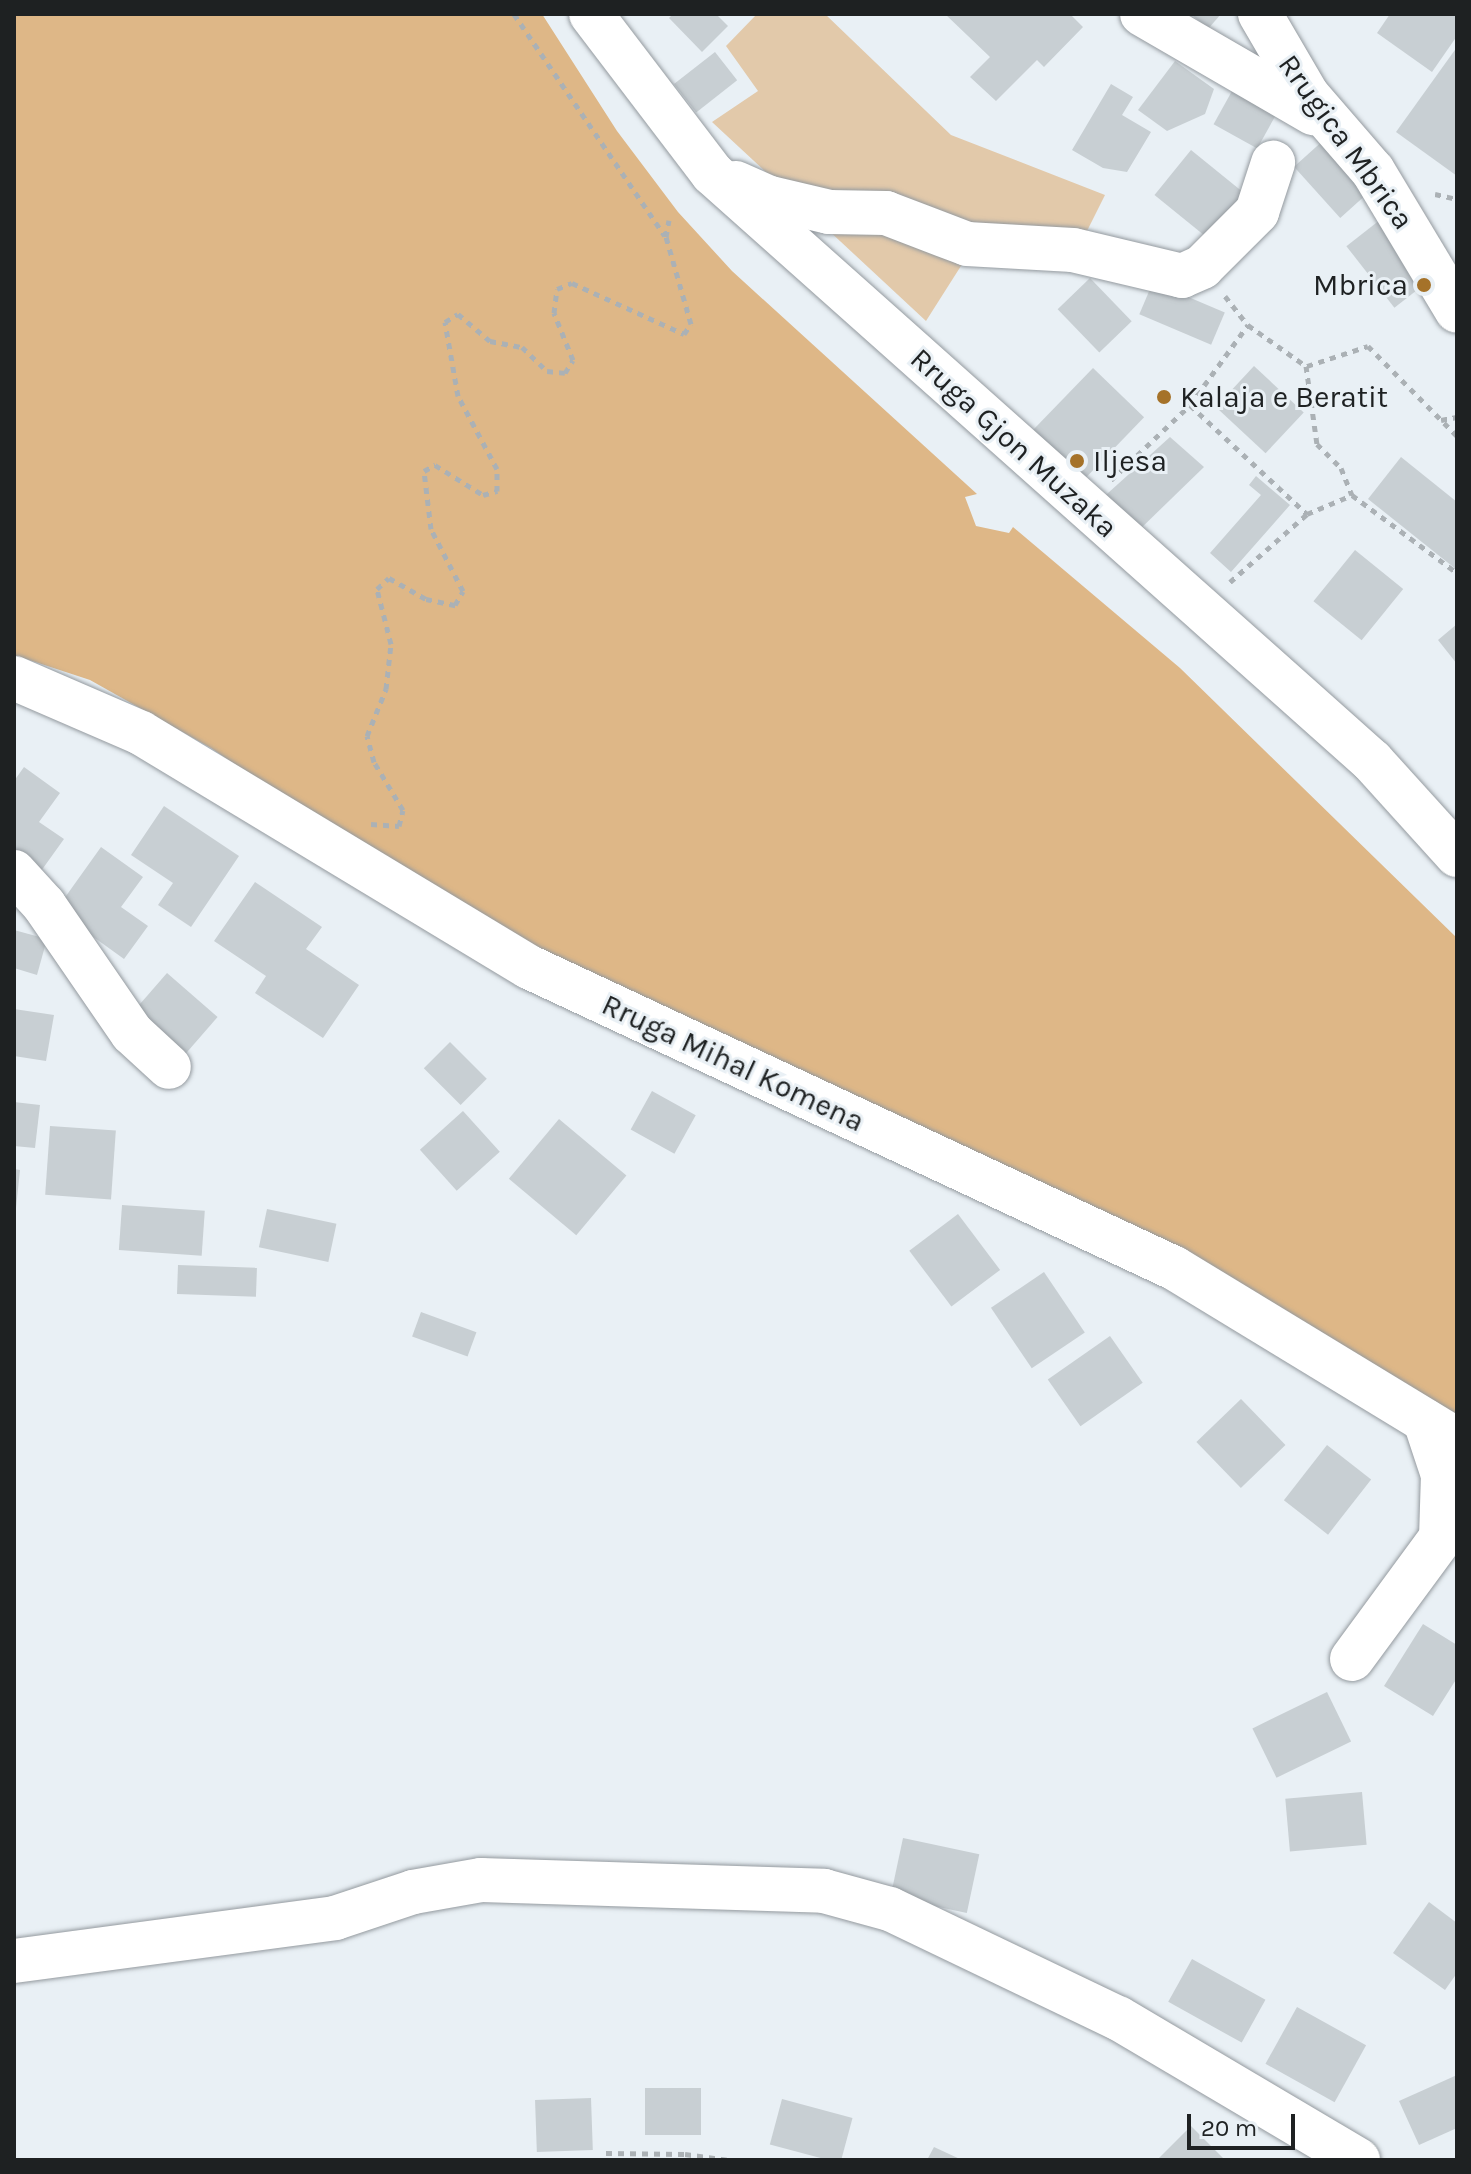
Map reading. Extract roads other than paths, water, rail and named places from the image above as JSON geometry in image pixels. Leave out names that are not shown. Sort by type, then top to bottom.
[{"type":"street","name":"Rruga Gjon Muzaka","points":[[591,14],[712,173],[1372,761],[1457,855]]},
{"type":"street","points":[[1142,14],[1332,125]]},
{"type":"street","name":"Rrugica Mbrica","points":[[1260,14],[1281,56],[1332,125],[1373,171],[1457,311]]},
{"type":"street","points":[[712,173],[770,198],[829,212],[886,213],[967,244],[1073,250],[1182,276],[1202,267],[1257,212],[1273,163]]},
{"type":"street","name":"Rruga Mihal Komena","points":[[14,678],[141,733],[529,967],[1174,1268],[1441,1430]]},
{"type":"street","points":[[14,872],[44,905],[132,1033],[169,1067]]},
{"type":"street","points":[[1352,1659],[1441,1538],[1441,1430]]},
{"type":"street","points":[[14,1961],[335,1918],[413,1892],[481,1880],[824,1891],[890,1909],[1118,2018],[1358,2160]]},
{"type":"place","name":"Mbrica","points":[[1424,285]]},
{"type":"place","name":"Kalaja e Beratit","points":[[1164,397]]},
{"type":"place","name":"Iljesa","points":[[1077,461]]}]
